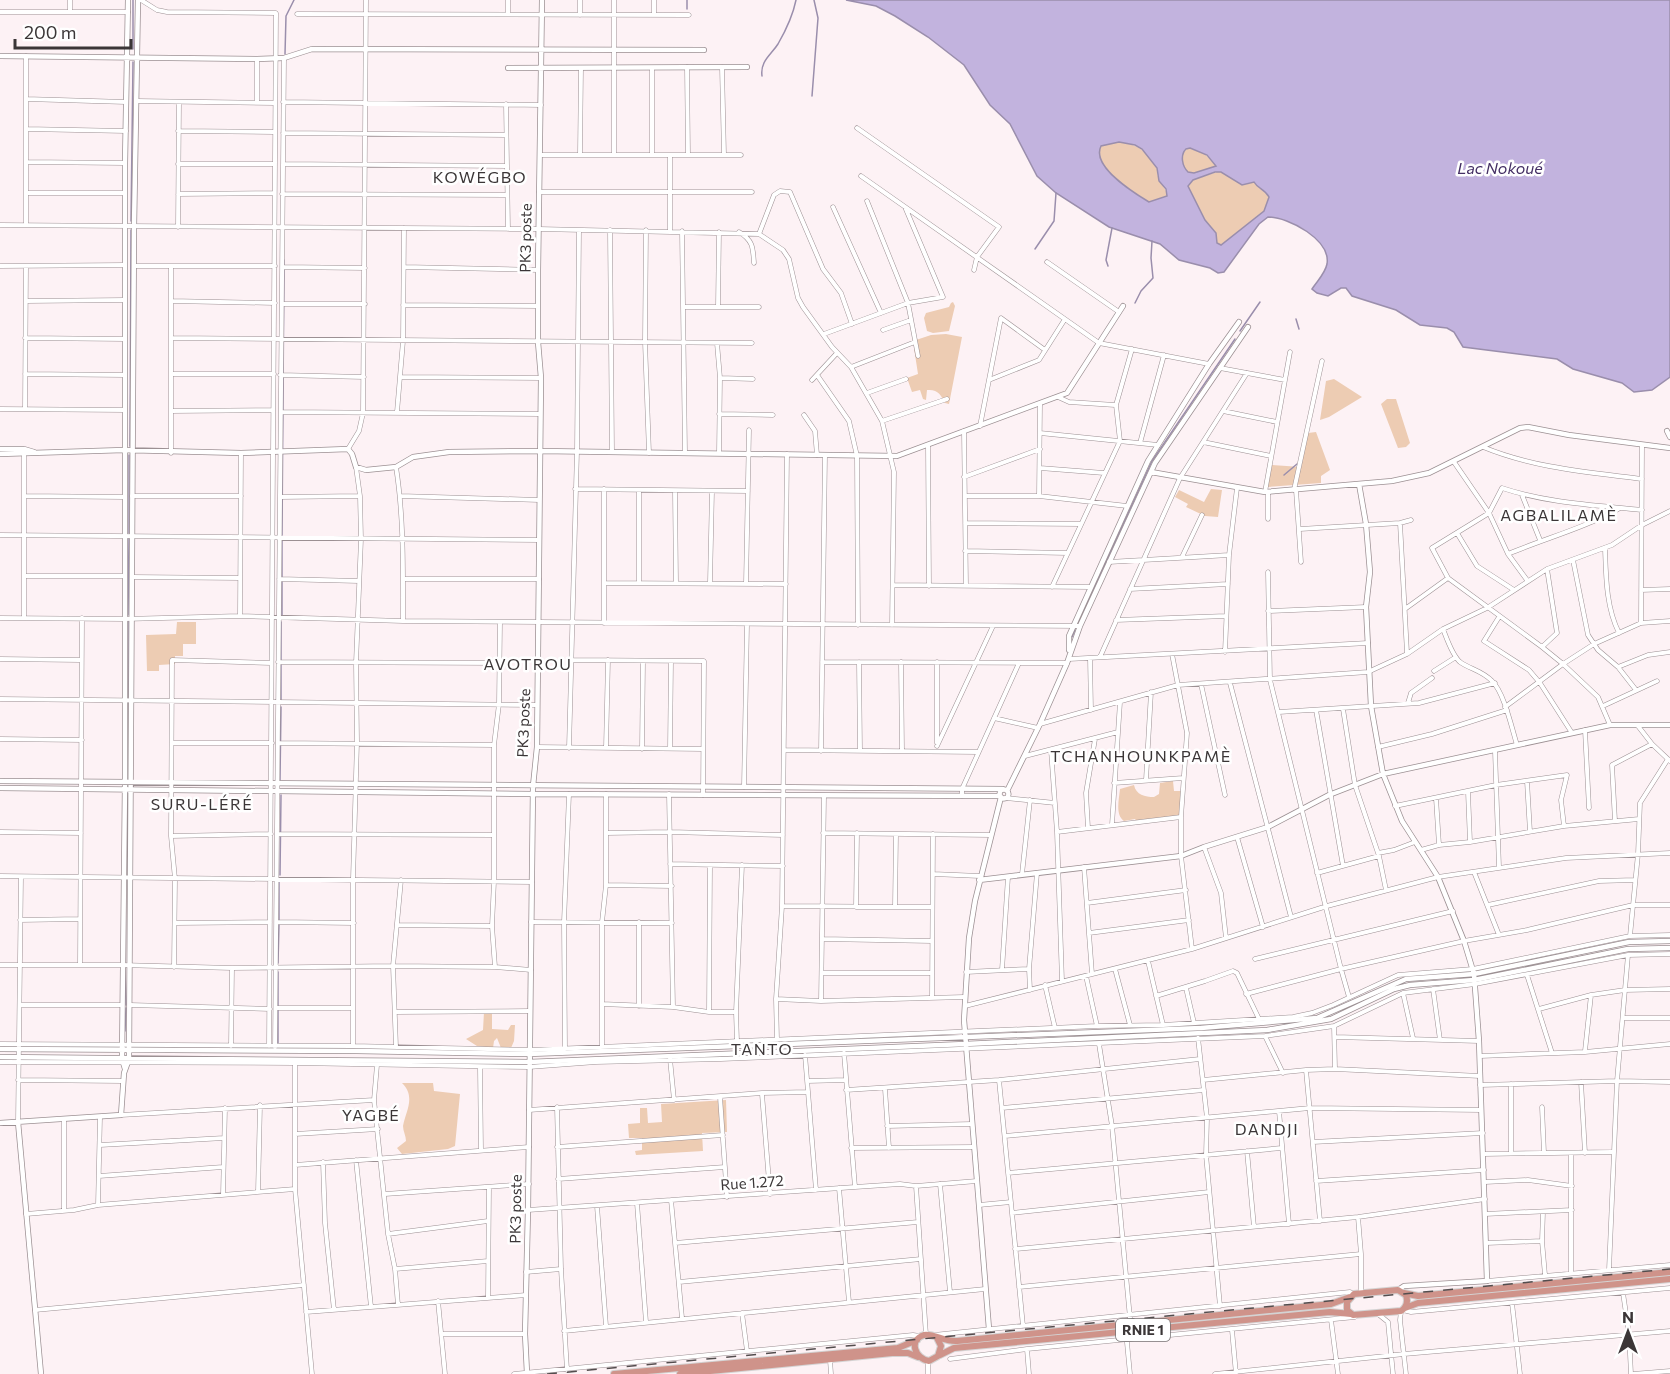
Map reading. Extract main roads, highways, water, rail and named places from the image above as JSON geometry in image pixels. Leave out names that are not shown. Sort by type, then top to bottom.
[{"type":"highway","name":"RNIE 1","points":[[681,1374],[898,1348],[927,1337],[957,1341],[1331,1304],[1355,1294],[1401,1292],[1418,1296],[1670,1272]]},
{"type":"highway","name":"RNIE 1","points":[[614,1374],[831,1356],[904,1353],[928,1361],[954,1348],[1330,1312],[1378,1314],[1403,1310],[1418,1303],[1670,1279]]},
{"type":"highway","points":[[1401,1292],[1407,1301],[1403,1310]]},
{"type":"highway","points":[[1351,1314],[1346,1305],[1355,1294]]},
{"type":"highway","points":[[920,1358],[915,1350],[927,1337],[941,1348],[937,1357]]},
{"type":"water","name":"Lac Nokoué","points":[[846,0],[1670,0],[1670,377],[1652,390],[1634,392],[1622,383],[1573,369],[1557,359],[1463,347],[1454,332],[1447,328],[1420,325],[1396,310],[1352,296],[1346,288],[1341,288],[1328,296],[1317,293],[1312,289],[1327,264],[1322,247],[1307,232],[1277,218],[1268,217],[1259,224],[1224,272],[1218,273],[1210,268],[1179,260],[1160,244],[1109,227],[1056,193],[1037,176],[1010,124],[990,105],[964,65],[928,37],[876,6]],"holes":[[[1119,142],[1142,149],[1157,168],[1159,181],[1166,189],[1167,196],[1149,202],[1125,186],[1102,162],[1101,146]],[[1190,148],[1207,155],[1216,166],[1194,173],[1188,172],[1182,157],[1184,151]],[[1221,172],[1242,185],[1254,182],[1269,197],[1264,211],[1221,245],[1217,243],[1216,233],[1205,220],[1188,186],[1193,180]]]},
{"type":"waterway","points":[[133,0],[133,49]]},
{"type":"waterway","points":[[285,54],[286,16],[294,0]]},
{"type":"waterway","points":[[687,0],[687,9]]},
{"type":"waterway","points":[[762,76],[764,62],[784,33],[796,0]]},
{"type":"waterway","points":[[812,96],[818,18],[814,0]]},
{"type":"waterway","points":[[131,221],[133,62]]},
{"type":"waterway","points":[[1035,249],[1054,221],[1056,193]]},
{"type":"waterway","points":[[1108,266],[1106,260],[1112,228]]},
{"type":"waterway","points":[[130,446],[131,230]]},
{"type":"waterway","points":[[1135,303],[1141,291],[1153,278],[1152,241]]},
{"type":"waterway","points":[[282,535],[284,260]]},
{"type":"waterway","points":[[1240,331],[1260,302]]},
{"type":"waterway","points":[[1296,319],[1299,329]]},
{"type":"waterway","points":[[1078,623],[1152,461],[1235,339]]},
{"type":"waterway","points":[[129,455],[129,533]]},
{"type":"waterway","points":[[1284,475],[1297,464]]},
{"type":"waterway","points":[[128,615],[129,538]]},
{"type":"waterway","points":[[282,541],[282,616]]},
{"type":"waterway","points":[[128,620],[128,697]]},
{"type":"waterway","points":[[281,622],[281,660]]},
{"type":"waterway","points":[[1072,637],[1075,630]]},
{"type":"waterway","points":[[281,664],[281,700]]},
{"type":"waterway","points":[[128,702],[128,778]]},
{"type":"waterway","points":[[280,780],[281,707]]},
{"type":"waterway","points":[[126,873],[127,792]]},
{"type":"waterway","points":[[280,875],[281,795]]},
{"type":"waterway","points":[[279,882],[279,920]]},
{"type":"waterway","points":[[278,963],[279,924]]},
{"type":"waterway","points":[[125,970],[126,1005]]},
{"type":"waterway","points":[[278,972],[278,1046]]},
{"type":"waterway","points":[[125,1031],[126,1008]]},
{"type":"railway","points":[[547,1374],[1670,1269]]},
{"type":"district","name":"KOWÉGBO","points":[[480,177]]},
{"type":"district","name":"AGBALILAMÈ","points":[[1559,515]]},
{"type":"district","name":"AVOTROU","points":[[528,664]]},
{"type":"district","name":"TCHANHOUNKPAMÈ","points":[[1141,756]]},
{"type":"district","name":"SURU-LÉRÉ","points":[[202,804]]},
{"type":"district","name":"TANTO","points":[[762,1049]]},
{"type":"district","name":"YAGBÉ","points":[[371,1115]]},
{"type":"district","name":"DANDJI","points":[[1267,1129]]}]
